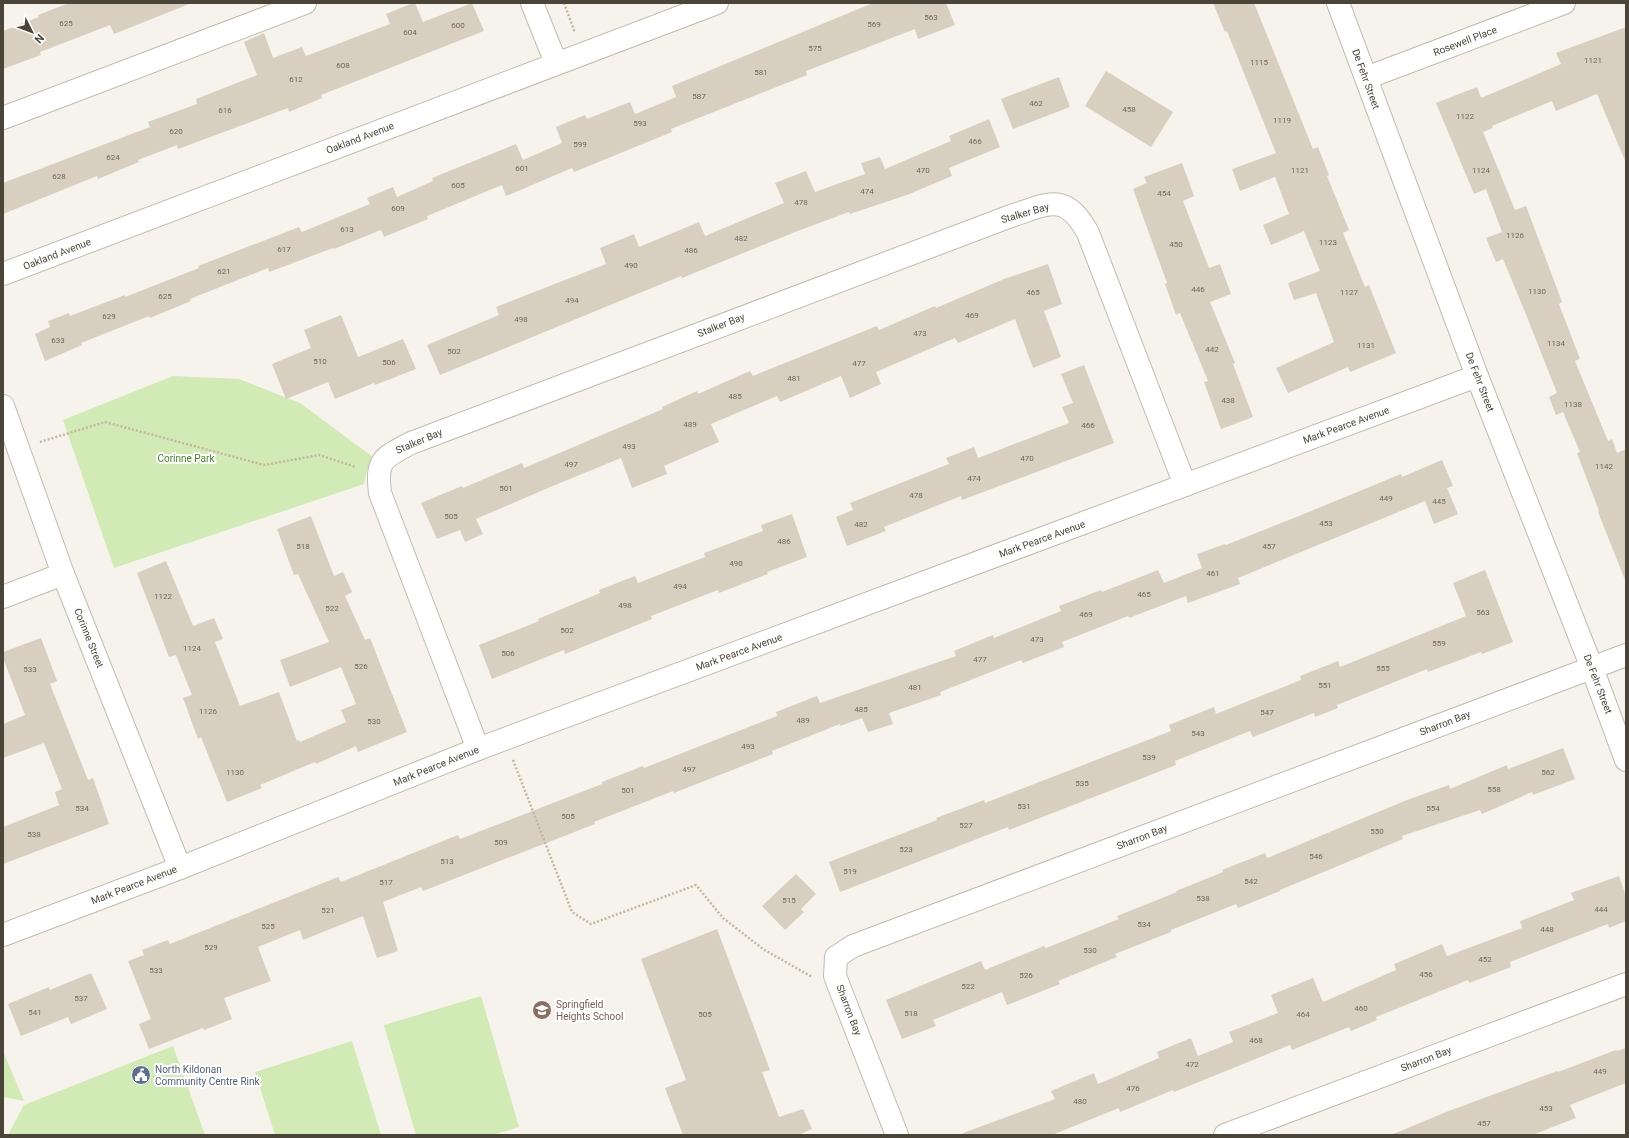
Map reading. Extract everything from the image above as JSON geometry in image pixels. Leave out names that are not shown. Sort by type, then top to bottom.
[{"type":"street","points":[[3,118],[306,3]]},
{"type":"street","points":[[532,3],[556,63]]},
{"type":"street","name":"Oakland Avenue","points":[[3,274],[717,3]]},
{"type":"street","name":"De Fehr Street","points":[[1338,3],[1477,376],[1592,668],[1626,760]]},
{"type":"street","name":"Rosewell Place","points":[[1366,78],[1564,3]]},
{"type":"street","name":"Stalker Bay","points":[[378,474],[381,465],[390,454],[411,443],[1011,216],[1054,204],[1068,207],[1079,218],[1088,233],[1185,486]]},
{"type":"street","name":"Mark Pearce Avenue","points":[[3,935],[180,868],[478,749],[1477,376]]},
{"type":"street","name":"Corinne Street","points":[[3,406],[63,574],[180,868]]},
{"type":"street","points":[[378,474],[380,493],[478,749]]},
{"type":"street","points":[[3,597],[63,574]]},
{"type":"street","name":"Sharron Bay","points":[[897,1135],[835,976],[836,958],[853,946],[1626,655]]},
{"type":"street","name":"Sharron Bay","points":[[1225,1135],[1626,984]]},
{"type":"path","points":[[564,3],[583,53]]},
{"type":"path","points":[[18,448],[105,422],[264,465],[319,455],[378,474]]},
{"type":"path","points":[[506,739],[572,912],[591,924],[696,885],[723,918],[763,949],[814,978],[837,980]]},
{"type":"green space","name":"Corinne Park","points":[[173,376],[239,379],[300,403],[373,457],[367,470],[364,484],[114,568],[63,420]]},
{"type":"green space","points":[[481,996],[519,1127],[492,1135],[416,1135],[384,1025]]},
{"type":"green space","points":[[352,1041],[381,1135],[275,1135],[255,1072]]},
{"type":"green space","name":"North Kildonan Community Centre Rink","points":[[173,1046],[205,1135],[8,1135],[24,1105]]},
{"type":"green space","points":[[3,1051],[24,1101],[3,1097]]},
{"type":"building","points":[[69,3],[189,4],[114,34],[110,25],[40,52],[41,55],[3,69],[3,31]]},
{"type":"building","points":[[415,3],[423,22],[472,3],[484,31],[321,95],[322,98],[289,112],[288,108],[178,149],[177,145],[138,160],[139,162],[98,179],[97,176],[3,214],[3,183],[150,127],[148,122],[197,104],[196,99],[257,75],[244,42],[264,33],[273,58],[302,47],[306,56],[390,24],[386,14]]},
{"type":"building","points":[[873,3],[946,3],[955,25],[918,39],[915,29],[806,71],[807,75],[671,129],[672,132],[574,172],[572,168],[506,196],[502,185],[427,216],[428,219],[384,237],[381,230],[334,249],[333,248],[269,272],[268,268],[190,299],[191,301],[150,318],[149,316],[81,343],[82,345],[45,361],[35,334],[50,327],[48,321],[69,313],[70,316],[125,295],[125,297],[199,268],[198,266],[299,227],[302,232],[370,204],[367,198],[393,187],[397,197],[433,181],[432,178],[516,144],[523,160],[562,143],[556,127],[585,115],[587,119],[630,102],[635,114],[676,97],[672,86]]},
{"type":"building","points":[[1213,3],[1254,3],[1313,149],[1318,147],[1329,175],[1327,176],[1349,230],[1343,233],[1365,287],[1369,285],[1396,353],[1350,372],[1348,367],[1288,393],[1276,368],[1334,342],[1316,293],[1294,300],[1288,283],[1320,271],[1304,231],[1271,245],[1263,225],[1289,214],[1275,177],[1240,191],[1232,169],[1276,153],[1227,31],[1225,32]]},
{"type":"building","points":[[1626,27],[1626,163],[1597,94],[1556,111],[1552,101],[1492,126],[1493,128],[1483,132],[1515,210],[1526,206],[1562,302],[1559,304],[1580,359],[1575,361],[1608,441],[1612,439],[1617,453],[1626,449],[1625,580],[1598,512],[1599,511],[1577,453],[1580,452],[1563,412],[1556,415],[1549,397],[1557,393],[1527,317],[1503,259],[1496,262],[1486,238],[1502,232],[1486,189],[1474,194],[1436,103],[1477,87],[1481,98],[1561,64],[1556,53]]},
{"type":"building","points":[[1106,71],[1173,112],[1151,147],[1085,106]]},
{"type":"building","points":[[1059,77],[1070,107],[1013,129],[1001,99]]},
{"type":"building","points":[[989,119],[1000,147],[949,168],[952,176],[907,195],[850,214],[849,212],[795,232],[682,278],[681,276],[440,375],[427,345],[499,315],[496,307],[606,264],[600,248],[634,234],[639,247],[699,222],[705,236],[784,203],[775,183],[806,171],[815,192],[865,174],[861,163],[880,157],[885,169],[951,141],[949,136]]},
{"type":"building","points":[[1182,163],[1194,196],[1183,201],[1209,268],[1220,264],[1231,294],[1210,302],[1235,363],[1233,364],[1253,417],[1221,429],[1204,382],[1208,381],[1180,313],[1176,315],[1165,284],[1167,283],[1133,189],[1147,183],[1144,177]]},
{"type":"building","points":[[1048,264],[1062,304],[1044,311],[1061,357],[1033,368],[1015,319],[958,343],[955,338],[876,372],[881,384],[850,398],[841,376],[780,402],[777,396],[711,424],[719,442],[664,466],[667,474],[632,488],[621,458],[476,519],[483,534],[465,542],[460,530],[437,539],[421,503],[462,486],[463,488],[522,463],[524,468],[663,409],[662,407],[697,391],[698,394],[750,371],[753,376],[877,326],[879,330],[1004,279]]},
{"type":"building","points":[[341,315],[358,357],[403,339],[416,369],[375,385],[374,383],[335,399],[328,382],[286,399],[272,364],[311,348],[304,330]]},
{"type":"building","points":[[1084,365],[1114,443],[962,500],[961,496],[884,527],[886,531],[847,546],[836,517],[853,510],[850,503],[949,464],[946,458],[974,447],[978,458],[1069,423],[1062,407],[1073,403],[1061,374]]},
{"type":"building","points":[[1442,460],[1453,486],[1447,488],[1458,514],[1434,524],[1425,501],[1238,578],[1240,584],[1188,603],[1186,596],[1129,618],[1128,616],[1062,642],[1064,647],[1023,663],[1021,660],[940,692],[941,695],[889,713],[893,724],[868,732],[862,718],[840,726],[840,724],[772,751],[773,754],[674,793],[673,791],[594,822],[595,824],[423,891],[421,887],[383,902],[398,951],[377,958],[363,916],[303,940],[300,930],[258,947],[271,981],[224,998],[232,1019],[204,1030],[203,1028],[149,1049],[139,1024],[151,1019],[128,961],[144,955],[142,950],[168,940],[170,944],[338,877],[341,882],[458,835],[460,839],[602,784],[602,782],[643,766],[644,768],[777,716],[776,712],[817,696],[820,703],[956,656],[954,651],[993,635],[994,638],[1061,611],[1059,606],[1101,590],[1102,592],[1158,570],[1164,583],[1202,568],[1197,554],[1225,544],[1226,545],[1401,474],[1402,477]]},
{"type":"building","points":[[792,514],[807,557],[767,572],[768,574],[719,593],[718,590],[651,616],[652,619],[565,654],[564,650],[492,679],[479,645],[539,621],[538,619],[600,593],[599,590],[635,576],[638,583],[705,557],[704,553],[763,531],[761,525]]},
{"type":"building","points":[[311,516],[334,576],[343,572],[352,592],[345,596],[365,640],[370,638],[407,732],[358,752],[356,746],[316,764],[315,762],[260,785],[262,788],[227,802],[201,737],[198,739],[183,698],[192,695],[176,655],[169,657],[137,573],[166,561],[193,626],[214,618],[223,639],[215,642],[240,706],[279,692],[297,741],[299,740],[300,742],[346,722],[341,710],[356,704],[341,667],[290,687],[280,660],[329,642],[298,574],[294,575],[277,529]]},
{"type":"building","points":[[1485,570],[1513,642],[1482,654],[1481,652],[1428,672],[1427,669],[1337,705],[1338,708],[1315,717],[1314,713],[1253,737],[1250,731],[1175,761],[1176,765],[1009,830],[1008,827],[840,892],[829,862],[937,820],[936,818],[984,800],[985,803],[1171,731],[1169,725],[1214,707],[1216,714],[1301,680],[1300,676],[1338,661],[1340,667],[1466,616],[1453,583]]},
{"type":"building","points":[[41,638],[57,681],[50,684],[88,780],[93,778],[109,824],[3,864],[3,827],[59,805],[55,792],[62,789],[44,743],[3,758],[3,724],[25,715],[3,658],[3,652]]},
{"type":"building","points":[[1563,748],[1575,779],[1533,795],[1532,792],[1482,814],[1480,810],[1402,836],[1403,839],[1280,891],[1238,908],[1236,904],[1171,930],[1171,932],[1115,954],[1117,957],[1058,981],[1060,984],[1007,1005],[1002,992],[933,1020],[936,1026],[902,1039],[886,1000],[981,961],[985,970],[1044,946],[1046,948],[1119,919],[1117,916],[1177,892],[1176,891],[1223,872],[1222,870],[1265,853],[1267,858],[1407,800],[1449,785],[1450,789],[1507,765],[1508,769]]},
{"type":"building","points":[[796,874],[816,894],[801,909],[804,912],[785,930],[762,906]]},
{"type":"building","points":[[1619,876],[1626,896],[1626,921],[1609,928],[1608,924],[1510,962],[1511,967],[1469,983],[1468,980],[1376,1017],[1377,1020],[1351,1031],[1349,1027],[1292,1050],[1290,1045],[1174,1092],[1173,1090],[1120,1112],[1119,1108],[1052,1135],[963,1135],[963,1133],[1055,1099],[1051,1091],[1094,1073],[1098,1084],[1159,1058],[1157,1052],[1191,1038],[1198,1056],[1233,1042],[1229,1032],[1278,1013],[1271,995],[1313,978],[1323,1002],[1396,970],[1394,964],[1442,944],[1447,956],[1522,928],[1520,921],[1574,900],[1571,893]]},
{"type":"building","points":[[717,929],[770,1070],[762,1072],[779,1117],[803,1109],[812,1129],[798,1135],[683,1135],[665,1088],[686,1080],[641,959]]},
{"type":"building","points":[[91,973],[107,1009],[71,1024],[68,1017],[21,1036],[8,1004],[49,987],[50,990]]},
{"type":"building","points":[[1626,1048],[1626,1083],[1570,1105],[1576,1118],[1532,1135],[1391,1135],[1446,1112],[1616,1050]]},
{"type":"place","name":"Springfield Heights School","points":[[542,1010]]},
{"type":"place","name":"North Kildonan Community Centre Rink","points":[[141,1075]]}]
